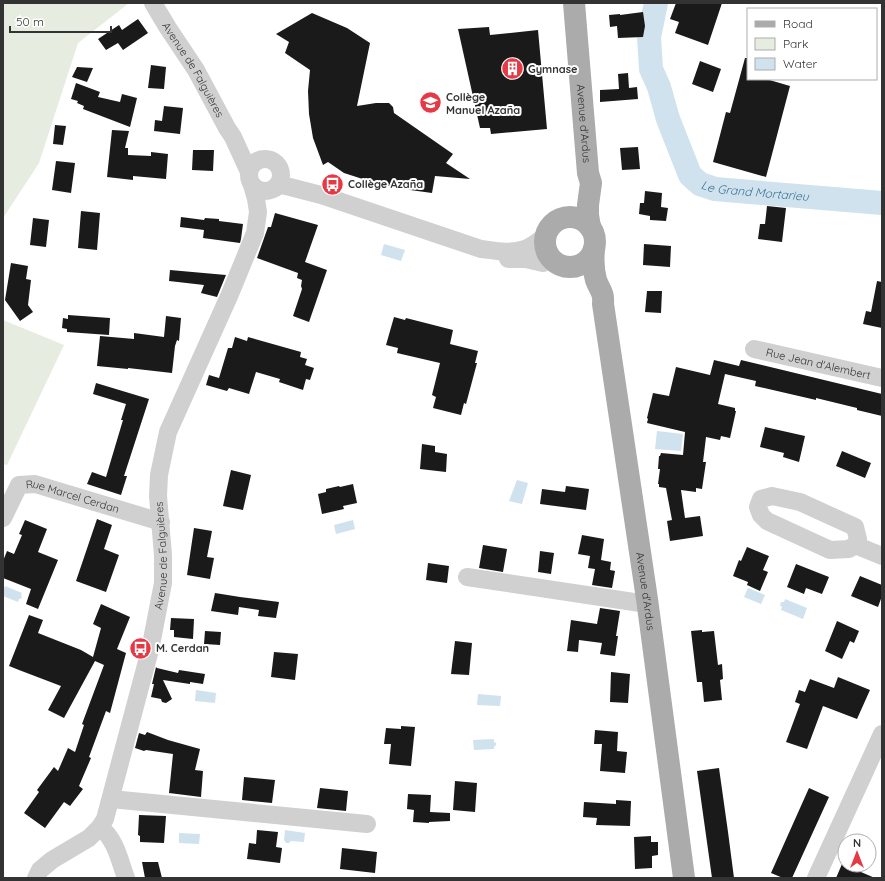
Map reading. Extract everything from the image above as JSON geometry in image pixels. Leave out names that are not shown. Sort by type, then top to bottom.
[{"type":"main road","name":"Avenue d'Ardus","points":[[574,3],[588,173],[591,183],[588,204],[590,227]]},
{"type":"main road","name":"Avenue d'Ardus","points":[[553,227],[575,202],[582,191],[588,173]]},
{"type":"main road","points":[[568,217],[584,221],[590,227],[594,234],[594,249],[591,256],[580,265],[572,267],[558,263],[548,254],[545,241],[553,227],[568,217]]},
{"type":"main road","name":"Avenue d'Ardus","points":[[594,249],[593,266],[597,282],[604,296],[603,304],[647,604],[684,878]]},
{"type":"main road","name":"Avenue d'Ardus","points":[[558,263],[579,275],[589,284],[598,299],[603,304]]},
{"type":"street","name":"Avenue de Falguières","points":[[153,3],[196,70],[227,128],[234,137],[248,148],[260,153],[321,195]]},
{"type":"street","name":"Avenue de Falguières","points":[[234,137],[251,179],[258,212]]},
{"type":"street","points":[[273,189],[281,179],[281,174],[274,164],[262,159],[253,163],[250,168],[251,179],[256,189],[260,191],[273,189],[281,185],[321,195],[481,249],[490,254],[510,259],[526,259],[543,263],[558,263]]},
{"type":"street","name":"Avenue de Falguières","points":[[36,878],[40,870],[52,860],[89,838],[106,819],[150,650],[158,610],[162,583],[163,555],[158,496],[159,475],[168,432],[230,294],[255,233],[258,212],[266,194],[273,189]]},
{"type":"street","points":[[481,249],[507,252],[525,249],[536,243],[553,227]]},
{"type":"street","name":"Rue Jean d'Alembert","points":[[754,349],[882,378]]},
{"type":"street","name":"Rue Marcel Cerdan","points":[[3,518],[19,486],[34,484],[161,522]]},
{"type":"street","points":[[772,496],[800,502],[855,527],[858,539],[855,545],[849,549],[830,550],[767,521],[758,507],[761,499],[772,496]]},
{"type":"street","points":[[855,545],[882,556]]},
{"type":"street","points":[[467,577],[647,604]]},
{"type":"street","points":[[816,878],[882,734]]},
{"type":"street","points":[[111,799],[367,824]]},
{"type":"street","points":[[100,827],[114,842],[126,878]]},
{"type":"green space","points":[[3,3],[129,3],[78,43],[39,163],[3,218]]},
{"type":"green space","points":[[3,320],[64,345],[7,465],[3,464]]},
{"type":"water","points":[[384,244],[405,250],[401,261],[381,255]]},
{"type":"water","points":[[657,431],[683,434],[681,451],[655,449]]},
{"type":"water","points":[[517,480],[528,483],[522,504],[509,501]]},
{"type":"water","points":[[353,520],[355,529],[336,534],[334,525]]},
{"type":"water","points":[[5,586],[22,593],[22,598],[19,599],[18,602],[3,596]]},
{"type":"water","points":[[748,588],[765,595],[761,604],[744,597]]},
{"type":"water","points":[[785,599],[807,608],[803,619],[781,610],[781,602],[784,602]]},
{"type":"water","points":[[196,690],[216,693],[215,703],[195,701]]},
{"type":"water","points":[[478,694],[501,696],[500,706],[477,705]]},
{"type":"water","points":[[494,739],[496,745],[494,749],[474,750],[473,740]]},
{"type":"water","points":[[285,830],[305,833],[304,842],[291,841],[286,843],[284,840]]},
{"type":"water","points":[[179,833],[200,834],[199,844],[179,843]]},
{"type":"building","points":[[676,3],[722,3],[708,45],[675,33],[679,22],[670,19]]},
{"type":"building","points":[[643,12],[645,26],[643,37],[618,38],[617,26],[610,27],[609,15]]},
{"type":"building","points":[[312,13],[347,28],[370,43],[357,106],[376,103],[389,103],[393,107],[394,113],[453,154],[446,163],[470,179],[435,176],[432,193],[375,183],[344,173],[328,162],[323,165],[313,138],[309,114],[308,91],[310,70],[285,53],[289,42],[276,34]]},
{"type":"building","points":[[138,19],[148,33],[123,50],[118,43],[106,50],[98,39],[119,25],[122,30]]},
{"type":"building","name":"Gymnase","points":[[489,27],[490,35],[538,30],[547,129],[491,134],[490,128],[480,128],[458,29]]},
{"type":"building","points":[[745,58],[747,58],[747,80],[769,80],[790,86],[766,177],[713,162],[726,112],[730,113]]},
{"type":"building","points":[[700,61],[721,69],[713,92],[692,84]]},
{"type":"building","points":[[151,65],[166,67],[164,89],[148,88]]},
{"type":"building","points":[[77,67],[93,68],[87,82],[72,77]]},
{"type":"building","points":[[628,73],[629,88],[637,87],[638,99],[600,102],[600,90],[619,89],[618,74]]},
{"type":"building","points":[[76,83],[100,92],[98,97],[120,102],[122,94],[137,98],[130,127],[83,109],[84,106],[77,103],[78,101],[71,99]]},
{"type":"building","points":[[164,106],[183,108],[180,134],[154,131],[155,120],[162,121]]},
{"type":"building","points":[[55,125],[66,126],[63,145],[53,144]]},
{"type":"building","points":[[112,130],[129,131],[125,148],[128,148],[128,155],[151,156],[151,152],[168,154],[166,179],[133,176],[133,180],[107,177]]},
{"type":"building","points":[[638,147],[640,169],[622,170],[620,148]]},
{"type":"building","points":[[193,150],[214,150],[213,171],[192,170]]},
{"type":"building","points":[[56,161],[75,163],[71,193],[52,190]]},
{"type":"building","points":[[645,191],[662,193],[661,207],[668,208],[666,221],[650,220],[650,216],[639,214],[640,203],[644,203]]},
{"type":"building","points":[[767,206],[786,208],[782,242],[758,239],[760,224],[765,224]]},
{"type":"building","points":[[81,211],[100,213],[97,250],[78,248]]},
{"type":"building","points":[[275,213],[318,225],[305,262],[327,270],[309,322],[293,316],[302,289],[302,280],[297,278],[298,273],[257,258],[268,227],[271,227]]},
{"type":"building","points":[[181,217],[204,220],[205,218],[219,219],[219,221],[243,224],[240,243],[203,238],[204,230],[180,227]]},
{"type":"building","points":[[33,218],[49,220],[46,247],[30,245]]},
{"type":"building","points":[[644,244],[671,246],[670,267],[643,265]]},
{"type":"building","points":[[11,263],[28,266],[26,279],[31,280],[28,305],[33,312],[20,321],[5,300]]},
{"type":"building","points":[[170,270],[226,275],[217,297],[201,293],[204,285],[169,281]]},
{"type":"building","points":[[877,281],[882,282],[882,328],[863,324],[866,311],[871,312]]},
{"type":"building","points":[[647,291],[662,291],[661,313],[645,312]]},
{"type":"building","points":[[68,315],[110,318],[109,335],[67,332],[67,329],[62,328],[63,318],[68,319]]},
{"type":"building","points":[[166,316],[181,318],[179,341],[177,340],[175,346],[172,373],[97,366],[100,336],[134,339],[134,333],[164,337]]},
{"type":"building","points":[[394,317],[405,320],[406,318],[453,330],[450,344],[478,351],[475,363],[477,363],[466,404],[464,403],[461,415],[433,408],[436,397],[432,395],[440,363],[397,353],[398,348],[386,345]]},
{"type":"building","points":[[235,337],[247,341],[248,337],[301,352],[300,357],[307,359],[305,365],[314,368],[310,380],[306,379],[303,390],[279,382],[280,379],[256,372],[249,394],[229,388],[227,391],[206,385],[209,375],[219,378],[228,348],[232,348]]},
{"type":"building","points":[[714,360],[739,366],[741,360],[882,394],[882,416],[816,398],[816,400],[755,386],[756,381],[725,374],[718,404],[735,408],[736,411],[730,438],[721,436],[720,440],[706,437],[703,462],[706,462],[702,489],[696,488],[696,492],[681,490],[685,518],[700,516],[703,536],[670,541],[667,521],[672,520],[666,488],[659,487],[658,484],[660,469],[658,469],[659,456],[661,453],[683,455],[685,432],[647,423],[653,393],[669,396],[676,367],[710,375]]},
{"type":"building","points":[[96,383],[149,399],[124,476],[127,476],[121,495],[87,484],[92,472],[106,477],[123,420],[121,420],[126,404],[93,394]]},
{"type":"building","points":[[765,427],[805,436],[799,462],[783,457],[784,453],[760,447]]},
{"type":"building","points":[[422,444],[435,446],[435,452],[447,454],[446,472],[420,469]]},
{"type":"building","points":[[842,451],[871,463],[865,478],[836,466]]},
{"type":"building","points":[[231,470],[251,475],[243,510],[223,506]]},
{"type":"building","points":[[353,484],[357,503],[343,506],[344,509],[322,514],[318,494],[326,492],[326,489]]},
{"type":"building","points":[[566,486],[589,489],[586,510],[540,504],[542,489],[565,492]]},
{"type":"building","points":[[97,519],[112,525],[104,549],[119,555],[106,592],[76,581]]},
{"type":"building","points":[[25,520],[47,529],[38,552],[58,560],[38,609],[26,604],[31,589],[3,578],[3,561],[7,551],[14,554],[22,535],[19,534]]},
{"type":"building","points":[[194,528],[212,531],[207,557],[214,558],[210,579],[187,575]]},
{"type":"building","points":[[582,535],[604,539],[601,560],[611,562],[610,570],[615,571],[612,588],[592,585],[595,569],[588,568],[590,556],[578,554]]},
{"type":"building","points":[[483,545],[507,549],[503,572],[479,568]]},
{"type":"building","points":[[747,547],[769,556],[763,570],[768,572],[760,591],[747,585],[748,582],[733,576],[739,560],[741,561]]},
{"type":"building","points":[[540,551],[554,553],[551,574],[538,572]]},
{"type":"building","points":[[428,563],[449,566],[447,583],[426,580]]},
{"type":"building","points":[[796,564],[829,577],[822,594],[806,588],[804,594],[787,587]]},
{"type":"building","points":[[860,576],[882,585],[882,596],[878,607],[851,596]]},
{"type":"building","points":[[215,593],[279,602],[276,618],[258,616],[259,610],[239,607],[238,615],[211,611]]},
{"type":"building","points":[[101,604],[130,617],[117,649],[126,653],[110,713],[106,711],[89,757],[91,758],[79,786],[83,789],[70,806],[64,802],[45,828],[24,813],[39,792],[37,790],[54,767],[58,771],[68,748],[75,752],[84,725],[82,724],[104,665],[95,661],[64,718],[48,710],[61,686],[9,666],[29,615],[43,620],[38,633],[81,650],[93,657],[101,628],[93,624]]},
{"type":"building","points":[[600,608],[620,611],[616,636],[618,636],[615,656],[600,654],[602,643],[579,640],[578,652],[567,651],[571,620],[597,624]]},
{"type":"building","points":[[171,618],[194,619],[193,639],[174,637],[174,630],[170,630]]},
{"type":"building","points":[[837,621],[859,631],[854,643],[850,641],[842,659],[825,651]]},
{"type":"building","points":[[702,630],[702,632],[714,631],[718,665],[722,664],[723,679],[720,680],[722,700],[704,702],[702,682],[697,682],[691,631]]},
{"type":"building","points":[[205,631],[221,632],[220,645],[204,644]]},
{"type":"building","points":[[455,641],[472,643],[469,675],[451,674]]},
{"type":"building","points":[[274,652],[298,654],[295,680],[271,677]]},
{"type":"building","points":[[156,667],[178,673],[179,670],[205,674],[203,684],[190,682],[190,684],[163,680],[172,699],[166,703],[162,702],[161,699],[151,697]]},
{"type":"building","points":[[611,672],[630,674],[628,703],[610,702]]},
{"type":"building","points":[[838,677],[870,690],[857,719],[823,706],[807,749],[786,742],[800,704],[795,702],[799,690],[805,692],[810,679],[834,688]]},
{"type":"building","points":[[401,726],[415,727],[411,766],[389,764],[391,744],[384,744],[386,728],[401,729]]},
{"type":"building","points":[[595,730],[618,732],[617,751],[627,752],[625,773],[600,771],[602,744],[594,744]]},
{"type":"building","points":[[147,732],[168,740],[200,749],[195,770],[203,771],[201,797],[169,793],[173,754],[146,750],[144,751],[135,748],[139,733],[145,735]]},
{"type":"building","points":[[719,768],[734,878],[712,878],[697,771]]},
{"type":"building","points":[[244,777],[275,780],[272,803],[242,800]]},
{"type":"building","points":[[455,781],[477,783],[475,812],[453,810]]},
{"type":"building","points":[[320,788],[348,791],[346,811],[317,808]]},
{"type":"building","points":[[809,788],[829,797],[792,878],[783,878],[771,873]]},
{"type":"building","points":[[408,794],[431,795],[430,812],[450,813],[450,821],[429,823],[413,822],[414,810],[407,809]]},
{"type":"building","points":[[616,800],[631,801],[630,826],[596,825],[597,818],[583,817],[584,802],[616,804]]},
{"type":"building","points":[[139,815],[166,816],[164,843],[140,842],[140,836],[138,835]]},
{"type":"building","points":[[257,830],[278,832],[276,847],[282,848],[280,863],[247,859],[249,843],[256,844]]},
{"type":"building","points":[[651,836],[651,842],[658,842],[658,855],[652,856],[652,868],[635,869],[634,837]]},
{"type":"building","points":[[342,848],[377,852],[375,873],[340,869]]},
{"type":"building","points":[[142,862],[158,862],[162,878],[145,878]]},
{"type":"building","points":[[838,873],[863,873],[875,878],[836,878]]},
{"type":"waterway","name":"Le Grand Mortarieu","points":[[656,3],[649,37],[651,69],[659,87],[668,119],[690,175],[700,184],[715,189],[882,203]]},
{"type":"place","name":"Gymnase","points":[[513,69]]},
{"type":"place","name":"Collège Manuel Azaña","points":[[431,103]]},
{"type":"place","name":"Collège Azaña","points":[[332,184]]},
{"type":"place","name":"M. Cerdan","points":[[140,648]]}]
